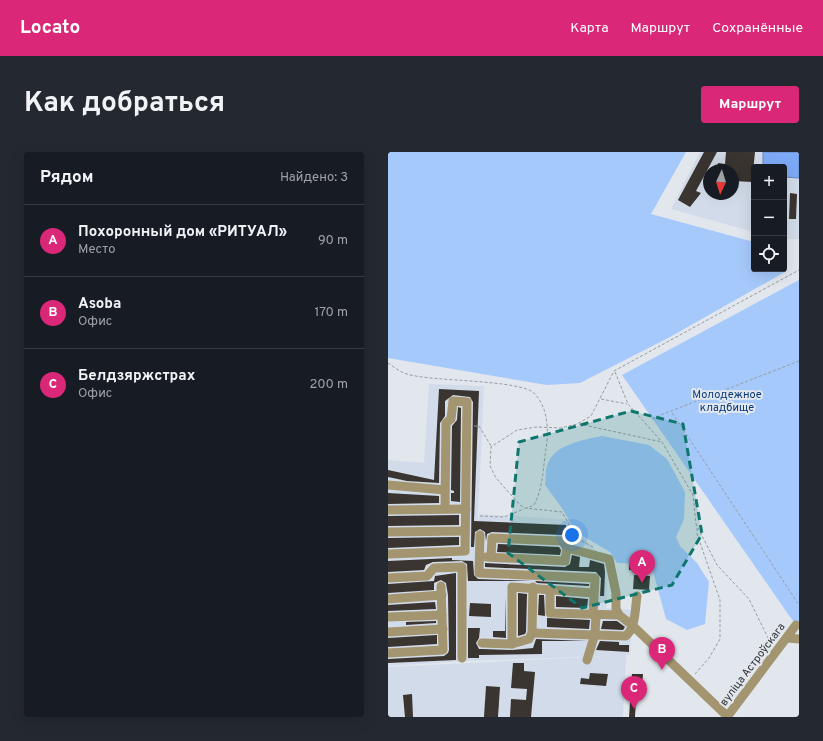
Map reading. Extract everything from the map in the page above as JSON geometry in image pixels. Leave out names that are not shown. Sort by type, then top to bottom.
[{"type":"street","points":[[388,554],[465,551],[467,402],[453,401],[450,419],[446,423],[445,509]]},
{"type":"street","points":[[388,485],[445,490]]},
{"type":"street","points":[[388,510],[466,509]]},
{"type":"street","points":[[388,532],[465,530]]},
{"type":"street","points":[[480,535],[478,573],[595,578],[593,593],[595,634],[588,660]]},
{"type":"street","points":[[491,557],[492,538],[562,541],[567,548],[609,558],[616,593],[616,609],[619,615],[632,625],[727,716]]},
{"type":"street","points":[[478,557],[565,561],[567,548]]},
{"type":"street","points":[[388,578],[427,576],[434,568],[462,567],[462,658]]},
{"type":"street","points":[[512,644],[512,587],[532,587],[550,590],[593,593]]},
{"type":"street","points":[[482,643],[512,644],[529,639],[532,633],[532,587]]},
{"type":"street","points":[[550,590],[550,613],[619,615]]},
{"type":"street","points":[[388,599],[441,591],[443,629],[443,650],[388,653]]},
{"type":"street","points":[[532,633],[626,636],[630,632],[632,625],[637,596]]},
{"type":"street","points":[[388,618],[442,615]]},
{"type":"street","name":"вуліца Астроўскага","points":[[727,716],[796,625]]},
{"type":"street","points":[[388,632],[443,629]]},
{"type":"street","points":[[787,638],[799,639]]},
{"type":"path","points":[[491,447],[517,430],[547,427],[561,428],[578,423],[591,416],[614,371],[799,270]]},
{"type":"path","points":[[652,419],[799,361]]},
{"type":"path","points":[[388,363],[406,374],[430,379],[500,384],[529,389],[535,394],[544,409],[548,440],[539,496],[534,505],[504,517],[480,516]]},
{"type":"path","points":[[614,371],[628,404],[662,442],[693,495],[698,534],[720,600],[720,639],[709,658],[690,680]]},
{"type":"path","points":[[600,399],[628,404]]},
{"type":"path","points":[[671,411],[799,605]]},
{"type":"path","points":[[578,423],[662,442]]},
{"type":"path","points":[[467,426],[479,426],[491,447],[490,466],[496,478],[525,508],[562,512],[568,524],[571,535],[595,547]]},
{"type":"path","points":[[696,524],[717,565],[748,599],[768,638],[768,662]]},
{"type":"highlighted area","points":[[631,411],[683,424],[702,534],[672,585],[582,608],[508,553],[519,442]]},
{"type":"shaded area","points":[[700,152],[799,152],[799,239],[787,239],[787,164],[751,164],[751,231],[671,209]]},
{"type":"shaded area","points":[[763,152],[799,152],[799,178],[787,177],[787,164],[763,164]]},
{"type":"shaded area","points":[[429,384],[484,386],[475,587],[479,514],[563,519],[608,562],[606,608],[633,610],[630,655],[626,655],[623,717],[388,717],[388,667],[608,656],[466,661],[466,643],[465,661],[388,666],[388,460],[424,463]]},
{"type":"green space","points":[[388,152],[686,152],[651,214],[751,241],[751,272],[785,272],[670,337],[580,383],[547,385],[388,358]]},
{"type":"green space","name":"Молодежное кладбище","points":[[799,280],[799,626],[796,625],[788,614],[622,375]]},
{"type":"green space","points":[[602,436],[649,445],[667,459],[685,492],[684,519],[676,537],[680,546],[697,563],[709,582],[705,624],[687,630],[666,619],[651,564],[617,563],[610,552],[576,532],[562,508],[545,485],[547,465],[557,451],[571,444]]},
{"type":"building","points":[[704,152],[717,152],[711,164],[703,164],[703,178],[696,191],[701,193],[690,207],[678,200]]},
{"type":"building","points":[[726,152],[755,152],[754,164],[751,164],[751,182],[739,181],[739,164],[725,164]]},
{"type":"building","points":[[790,193],[797,194],[796,219],[789,219]]},
{"type":"building","points":[[439,389],[479,391],[474,521],[566,525],[566,531],[563,531],[563,535],[492,532],[487,534],[486,541],[485,532],[480,529],[475,532],[474,547],[471,547],[473,402],[470,397],[453,395],[445,401],[445,416],[440,423],[439,483],[407,481],[388,477],[388,470],[434,480]]},
{"type":"building","points":[[458,407],[461,408],[460,502],[451,501],[451,493],[454,493],[454,491],[451,490],[452,426],[457,420]]},
{"type":"building","points":[[388,493],[439,496],[439,503],[388,504]]},
{"type":"building","points":[[459,515],[459,525],[388,526],[388,516]]},
{"type":"building","points":[[459,537],[459,545],[388,548],[388,538]]},
{"type":"building","points":[[498,544],[559,547],[561,550],[560,555],[497,552]]},
{"type":"building","points":[[572,555],[580,557],[579,567],[589,567],[590,560],[604,564],[604,596],[600,596],[601,578],[596,572],[485,567],[485,563],[565,567],[570,564]]},
{"type":"building","points":[[452,558],[452,560],[473,561],[474,575],[478,579],[532,581],[468,581],[467,564],[462,561],[433,562],[426,565],[424,570],[388,572],[388,561]]},
{"type":"building","points":[[629,564],[639,565],[639,571],[629,570]]},
{"type":"building","points":[[456,573],[456,660],[388,663],[388,659],[444,656],[449,650],[448,595],[446,583],[441,580],[434,583],[434,590],[388,593],[388,584],[434,581],[435,576]]},
{"type":"building","points":[[634,575],[650,576],[649,590],[633,589]]},
{"type":"building","points":[[535,581],[589,584],[589,586],[537,583]]},
{"type":"building","points":[[518,593],[527,594],[526,632],[525,634],[518,636]]},
{"type":"building","points":[[539,595],[544,595],[545,616],[538,615]]},
{"type":"building","points":[[505,596],[506,638],[493,637],[493,631],[505,631]]},
{"type":"building","points":[[556,596],[588,599],[587,608],[556,607]]},
{"type":"building","points":[[435,602],[436,609],[388,611],[388,605]]},
{"type":"building","points":[[470,603],[491,604],[491,617],[469,616]]},
{"type":"building","points":[[547,618],[590,620],[589,629],[547,627]]},
{"type":"building","points":[[436,621],[436,623],[406,625],[406,622]]},
{"type":"building","points":[[603,621],[617,621],[625,627],[623,630],[601,629]]},
{"type":"building","points":[[468,628],[480,628],[479,638],[476,643],[479,649],[512,650],[533,648],[536,639],[587,641],[542,641],[542,654],[479,655],[479,658],[468,658]]},
{"type":"building","points":[[437,635],[437,644],[388,647],[388,638]]},
{"type":"building","points":[[600,641],[619,642],[619,645],[629,645],[629,652],[596,650]]},
{"type":"building","points":[[513,663],[524,663],[524,671],[535,672],[531,717],[510,717],[511,699],[526,700],[527,689],[511,688]]},
{"type":"building","points":[[590,673],[608,674],[606,686],[580,684],[581,678],[589,679]]},
{"type":"building","points":[[632,674],[643,674],[641,699],[636,699],[635,717],[629,717]]},
{"type":"building","points":[[486,686],[500,687],[498,717],[484,717]]},
{"type":"building","points":[[412,694],[413,717],[405,717],[403,695]]},
{"type":"place","name":"Похоронный дом «РИТУАЛ»","points":[[642,583]]},
{"type":"place","name":"Asoba","points":[[662,670]]},
{"type":"place","name":"Белдзяржстрах","points":[[634,709]]}]
